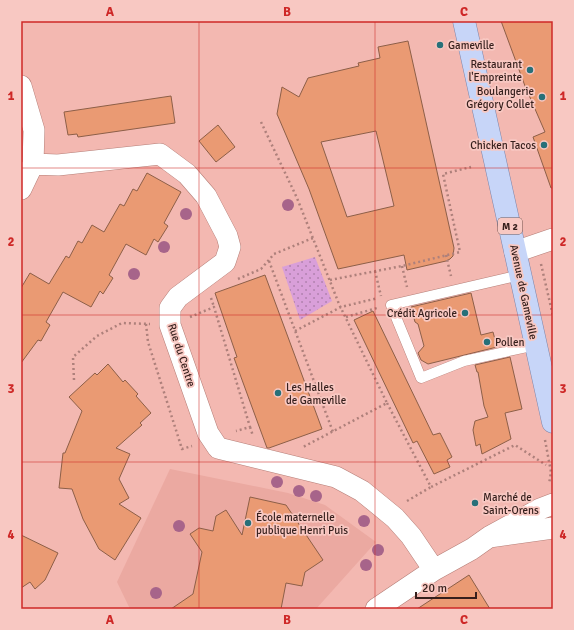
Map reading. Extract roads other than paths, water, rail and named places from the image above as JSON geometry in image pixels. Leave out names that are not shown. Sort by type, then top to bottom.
[{"type":"main road","name":"Avenue de Gameville","points":[[464,21],[536,345],[547,373],[553,422]]},
{"type":"street","points":[[21,88],[34,130],[33,164],[21,189]]},
{"type":"street","name":"Rue du Centre","points":[[33,164],[58,165],[160,154],[187,174],[206,196],[227,236],[230,247],[224,262],[178,297],[170,308],[170,325],[208,433],[218,448],[336,477],[362,491],[395,518],[411,536],[434,570]]},
{"type":"street","points":[[516,252],[552,239]]},
{"type":"street","points":[[376,609],[434,570],[472,549],[489,537],[540,509],[553,504]]},
{"type":"street","points":[[489,537],[553,528]]},
{"type":"lane","points":[[520,275],[391,305],[420,378],[464,361],[536,345]]},
{"type":"place","name":"Gameville","points":[[440,45]]},
{"type":"place","name":"Restaurant l'Empreinte","points":[[530,70]]},
{"type":"place","name":"Boulangerie Grégory Collet","points":[[542,97]]},
{"type":"place","name":"Chicken Tacos","points":[[544,145]]},
{"type":"place","name":"Crédit Agricole","points":[[465,313]]},
{"type":"place","name":"Pollen","points":[[487,342]]},
{"type":"place","name":"Les Halles de Gameville","points":[[278,393]]},
{"type":"place","name":"Marché de Saint-Orens","points":[[475,503]]},
{"type":"place","name":"École maternelle publique Henri Puis","points":[[248,523]]}]
